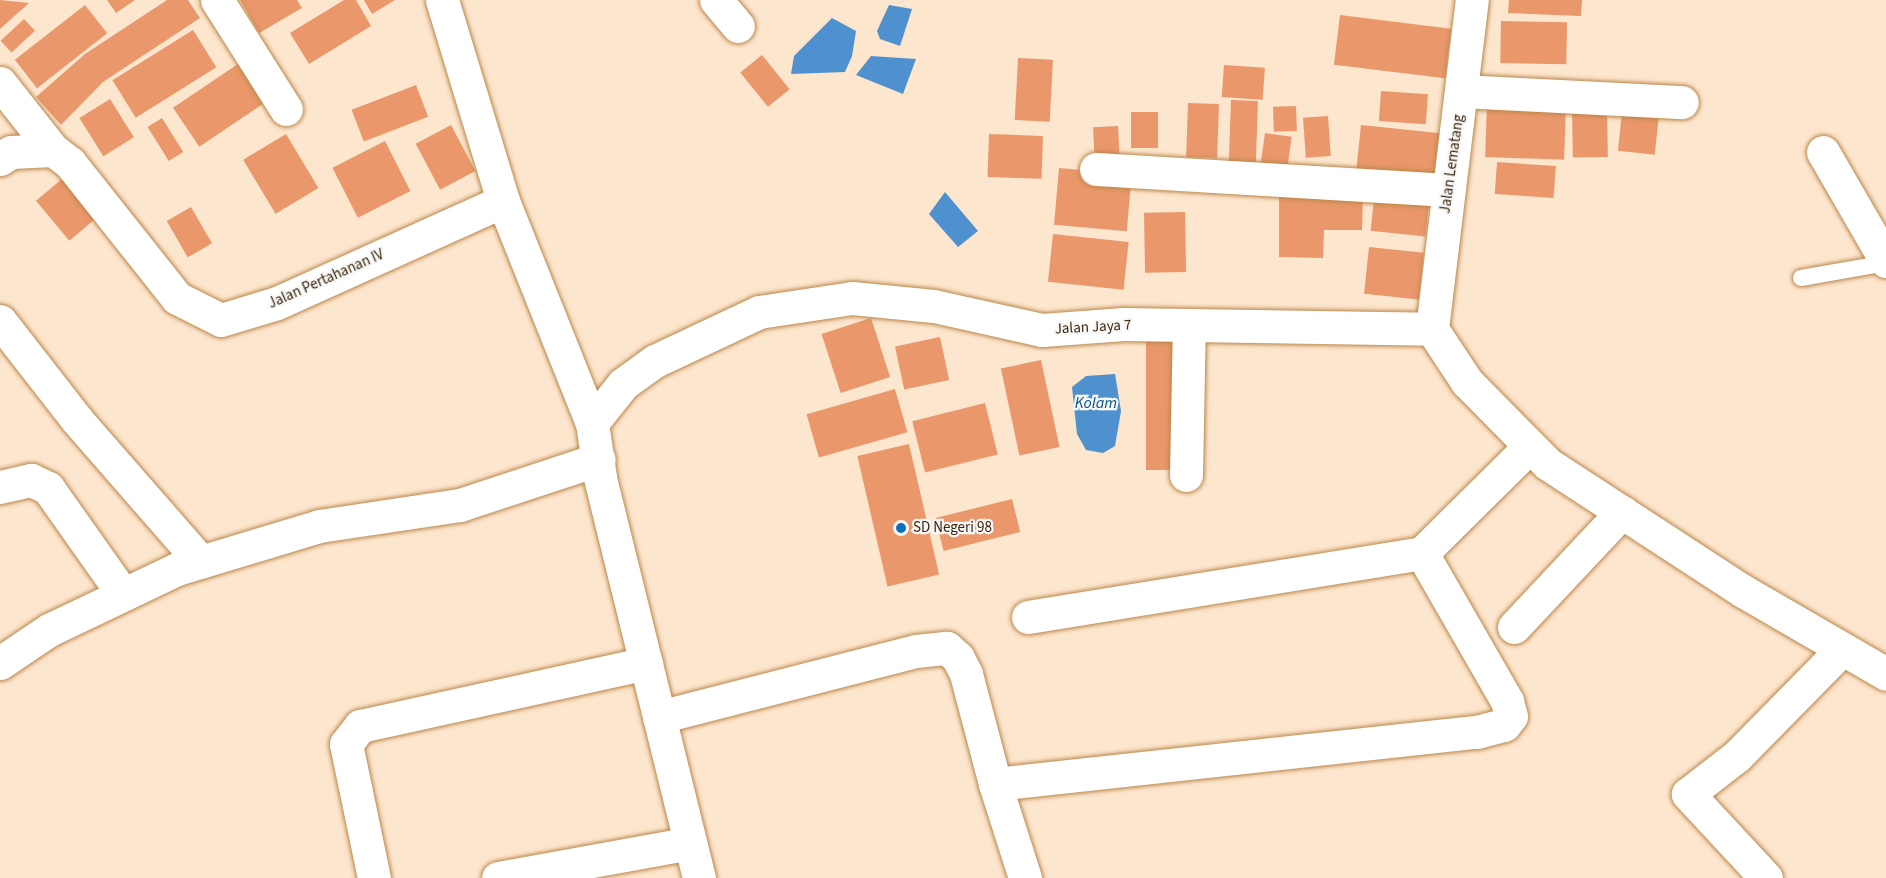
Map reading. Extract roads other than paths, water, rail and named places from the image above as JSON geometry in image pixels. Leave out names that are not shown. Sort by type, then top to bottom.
[{"type":"street","points":[[218,0],[286,109]]},
{"type":"street","points":[[442,0],[503,201],[592,423],[646,663],[699,878]]},
{"type":"street","points":[[716,0],[738,26]]},
{"type":"street","name":"Jalan Lematang","points":[[1432,329],[1472,0]]},
{"type":"street","name":"Jalan Pertahanan IV","points":[[0,83],[52,150],[70,163],[177,298],[220,320],[277,303],[503,201]]},
{"type":"street","points":[[1462,91],[1682,102]]},
{"type":"street","points":[[0,159],[11,152],[52,150]]},
{"type":"street","points":[[1823,152],[1886,262]]},
{"type":"street","points":[[1096,169],[1448,190]]},
{"type":"street","name":"Jalan Jaya 7","points":[[592,423],[623,384],[655,361],[759,312],[852,298],[934,306],[1042,330],[1189,325],[1432,329]]},
{"type":"street","points":[[0,321],[77,420],[200,561]]},
{"type":"street","points":[[1186,475],[1189,325]]},
{"type":"street","points":[[1432,329],[1467,382],[1548,464],[1743,591],[1886,674]]},
{"type":"street","points":[[1028,617],[1422,553],[1530,446]]},
{"type":"street","points":[[0,663],[49,630],[122,593],[200,561],[319,526],[460,505],[599,459]]},
{"type":"street","points":[[0,487],[31,480],[48,488],[122,593]]},
{"type":"street","points":[[1514,627],[1622,512]]},
{"type":"street","points":[[995,784],[1477,732],[1504,725],[1511,716],[1507,700],[1422,553]]},
{"type":"street","points":[[659,717],[916,651],[947,648],[958,657],[966,674],[995,784],[1025,878]]},
{"type":"street","points":[[1766,878],[1688,794],[1737,756],[1842,649]]},
{"type":"street","points":[[374,878],[346,744],[353,732],[360,726],[646,663]]},
{"type":"street","points":[[498,878],[690,843]]},
{"type":"lane","points":[[1801,278],[1886,262]]},
{"type":"water","points":[[889,5],[912,9],[900,46],[880,39],[877,31]]},
{"type":"water","points":[[832,18],[856,31],[852,56],[845,72],[791,74],[794,56]]},
{"type":"water","points":[[871,56],[916,59],[903,94],[856,75]]},
{"type":"water","points":[[945,192],[978,231],[958,247],[929,214]]},
{"type":"water","name":"Kolam","points":[[1115,374],[1121,411],[1115,446],[1103,453],[1086,450],[1077,434],[1072,387],[1086,376]]},
{"type":"place","name":"SD Negeri 98","points":[[901,528]]}]
